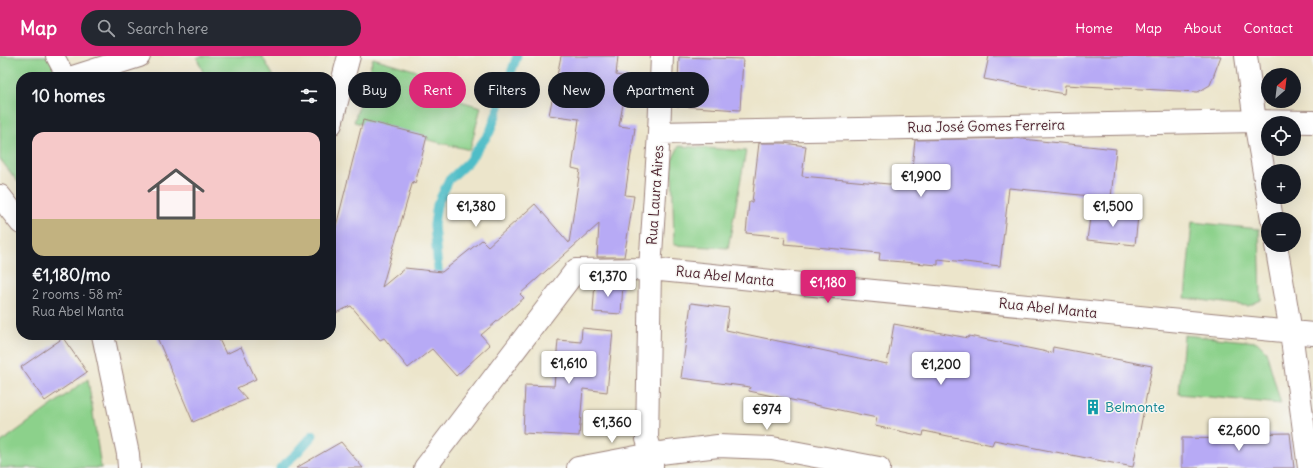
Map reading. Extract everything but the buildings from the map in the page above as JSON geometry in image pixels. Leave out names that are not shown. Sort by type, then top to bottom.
[{"type":"street","points":[[55,56],[63,72]]},
{"type":"street","points":[[89,72],[139,56]]},
{"type":"street","points":[[336,105],[349,56]]},
{"type":"street","name":"Rua Laura Aires","points":[[652,461],[647,439],[650,269],[659,133],[662,56]]},
{"type":"street","points":[[1246,56],[1255,121],[1271,212]]},
{"type":"street","name":"Rua José Gomes Ferreira","points":[[659,133],[1255,121],[1313,122]]},
{"type":"street","points":[[0,196],[16,217]]},
{"type":"street","points":[[1277,252],[1291,332],[1309,468]]},
{"type":"street","name":"Rua Abel Manta","points":[[424,468],[576,270],[650,269],[1313,334]]},
{"type":"street","points":[[104,340],[128,454],[129,468]]},
{"type":"street","points":[[578,468],[652,461],[718,446],[772,448],[879,468]]},
{"type":"green space","points":[[0,56],[55,56],[63,72],[16,72],[16,180],[0,159]]},
{"type":"green space","points":[[201,56],[262,56],[271,72],[203,72],[197,58]]},
{"type":"green space","points":[[373,58],[420,72],[409,72],[409,108],[466,108],[466,103],[474,105],[474,108],[481,108],[470,150],[354,122],[358,108],[401,108],[401,72],[369,72]]},
{"type":"green space","points":[[679,146],[746,151],[728,248],[674,245],[672,160]]},
{"type":"green space","points":[[1192,222],[1259,229],[1261,300],[1248,306],[1185,298]]},
{"type":"green space","points":[[1184,335],[1257,342],[1266,351],[1281,404],[1179,394]]},
{"type":"green space","points":[[88,379],[101,468],[0,468],[0,443]]},
{"type":"waterway","points":[[438,283],[439,280],[434,225],[437,205],[449,180],[468,162],[490,132],[517,56]]},
{"type":"waterway","points":[[280,468],[297,453],[313,435]]},
{"type":"place","name":"Belmonte","points":[[1093,407]]}]
